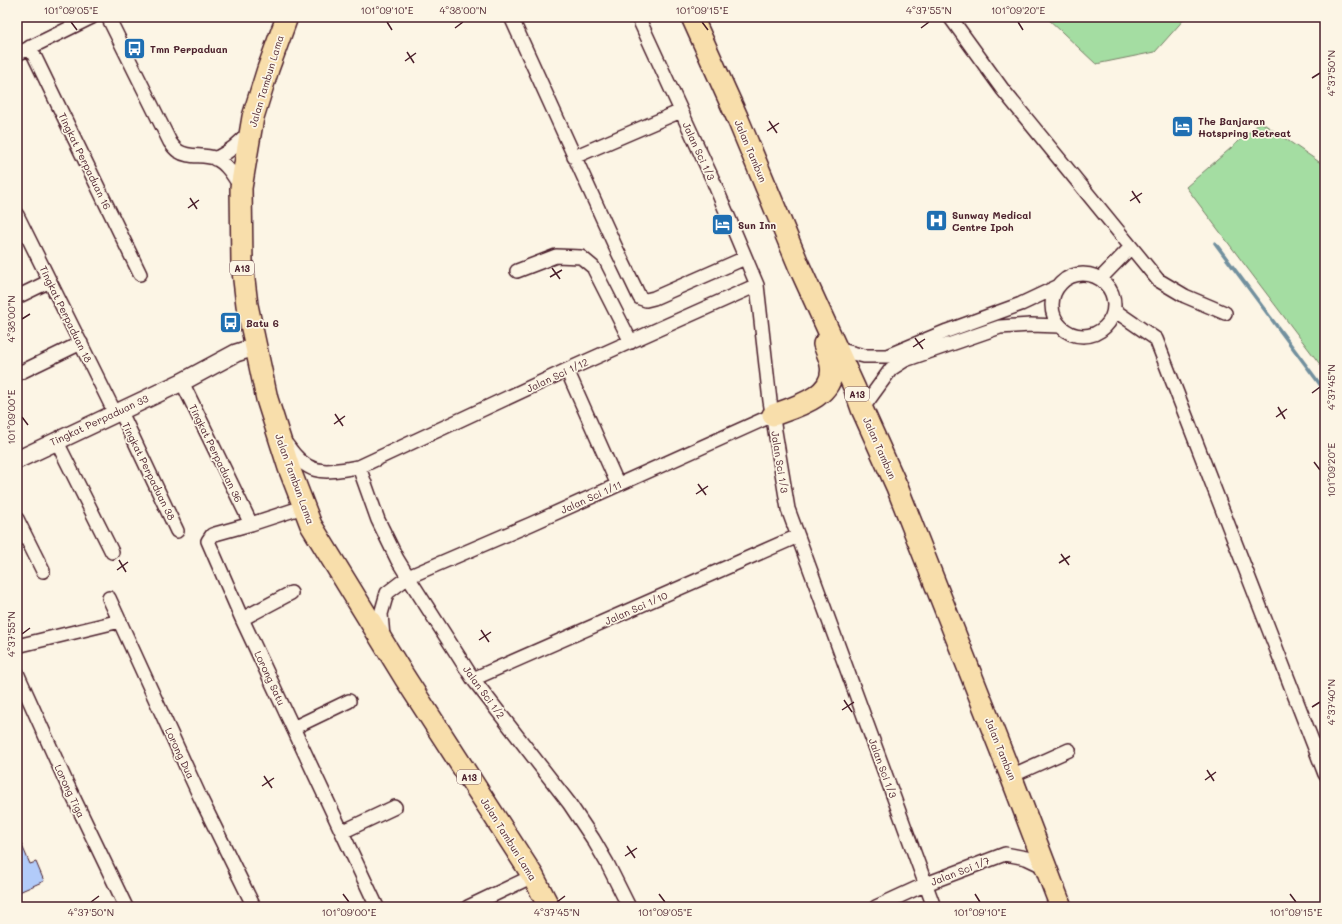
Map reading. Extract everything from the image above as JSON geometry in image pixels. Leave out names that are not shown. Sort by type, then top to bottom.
[{"type":"main road","name":"Jalan Tambun Lama","points":[[287,17],[268,69],[253,117],[241,188],[242,263],[247,305],[255,347],[276,429],[301,500],[322,545],[383,643],[534,876],[549,907]]},
{"type":"main road","name":"Jalan Tambun","points":[[692,17],[737,117],[799,266],[855,389],[862,409],[897,487],[1062,907]]},
{"type":"main road","points":[[773,415],[821,394],[830,379],[831,366],[809,304],[799,266]]},
{"type":"street","points":[[17,54],[92,17]]},
{"type":"street","points":[[108,17],[170,142],[178,151],[189,155],[215,158],[229,152],[251,131]]},
{"type":"street","name":"Jalan Sci 1/3","points":[[638,17],[712,178],[757,285],[770,401],[788,509],[934,907]]},
{"type":"street","points":[[950,17],[1003,90],[1158,280],[1185,296],[1225,313]]},
{"type":"street","points":[[511,18],[638,296],[643,300],[649,300],[745,258]]},
{"type":"street","name":"Tingkat Perpaduan 16","points":[[30,47],[140,274]]},
{"type":"street","points":[[574,157],[681,111]]},
{"type":"street","points":[[215,158],[232,174],[241,188]]},
{"type":"street","name":"Tingkat Perpaduan 18","points":[[17,216],[117,412]]},
{"type":"street","points":[[1100,279],[1131,247]]},
{"type":"street","points":[[517,272],[556,256],[581,257],[593,267],[630,342]]},
{"type":"street","points":[[1082,274],[1091,275],[1100,279],[1111,292],[1114,301],[1114,310],[1110,319],[1104,327],[1091,335],[1076,336],[1067,332],[1059,326],[1054,317],[1052,307],[1053,297],[1058,287],[1072,276],[1082,274]]},
{"type":"street","points":[[17,296],[50,281]]},
{"type":"street","name":"Jalan Sci 1/12","points":[[276,429],[298,459],[309,468],[327,472],[359,467],[567,370],[757,285]]},
{"type":"street","points":[[837,349],[864,356],[887,356],[947,331],[1021,304],[1058,287]]},
{"type":"street","points":[[1114,310],[1156,339],[1325,774]]},
{"type":"street","points":[[862,409],[892,369],[905,360],[1000,327],[1031,325],[1059,326]]},
{"type":"street","points":[[17,374],[81,343]]},
{"type":"street","name":"Tingkat Perpaduan 33","points":[[17,460],[56,440],[182,382],[236,353],[255,347]]},
{"type":"street","points":[[567,370],[618,485]]},
{"type":"street","name":"Tingkat Perpaduan 36","points":[[182,382],[251,524]]},
{"type":"street","name":"Tingkat Perpaduan 38","points":[[117,412],[178,531]]},
{"type":"street","name":"Jalan Sci 1/11","points":[[383,643],[381,614],[388,593],[408,577],[773,415]]},
{"type":"street","points":[[56,440],[112,552]]},
{"type":"street","name":"Jalan Sci 1/2","points":[[359,467],[378,520],[397,559],[408,577],[473,679],[573,809],[593,838],[629,907]]},
{"type":"street","name":"Lorong Satu","points":[[301,500],[251,524],[212,535],[208,541],[242,619],[377,907]]},
{"type":"street","points":[[17,519],[43,571]]},
{"type":"street","name":"Jalan Sci 1/10","points":[[473,679],[798,536]]},
{"type":"street","points":[[242,619],[291,593]]},
{"type":"street","name":"Lorong Dua","points":[[109,598],[197,790],[254,907]]},
{"type":"street","points":[[17,646],[120,622]]},
{"type":"street","name":"Lorong Tiga","points":[[17,673],[67,784],[126,907]]},
{"type":"street","points":[[293,728],[349,701]]},
{"type":"street","points":[[1011,776],[1069,750]]},
{"type":"street","points":[[342,832],[395,807]]},
{"type":"street","name":"Jalan Sci 1/7","points":[[876,907],[926,884],[1005,854],[1026,858],[1045,867]]},
{"type":"street","points":[[468,907],[534,876]]},
{"type":"green space","points":[[1046,17],[1186,17],[1155,52],[1096,64]]},
{"type":"green space","points":[[1261,122],[1325,166],[1325,371],[1186,187]]},
{"type":"building","points":[[17,834],[30,864],[36,862],[44,881],[17,893]]},
{"type":"waterway","points":[[1215,243],[1325,391]]},
{"type":"place","name":"Tmn Perpaduan","points":[[134,49]]},
{"type":"place","name":"The Banjaran Hotspring Retreat","points":[[1183,127]]},
{"type":"place","name":"Sunway Medical Centre Ipoh","points":[[937,221]]},
{"type":"place","name":"Sun Inn","points":[[722,225]]},
{"type":"place","name":"Batu 6","points":[[230,323]]}]
